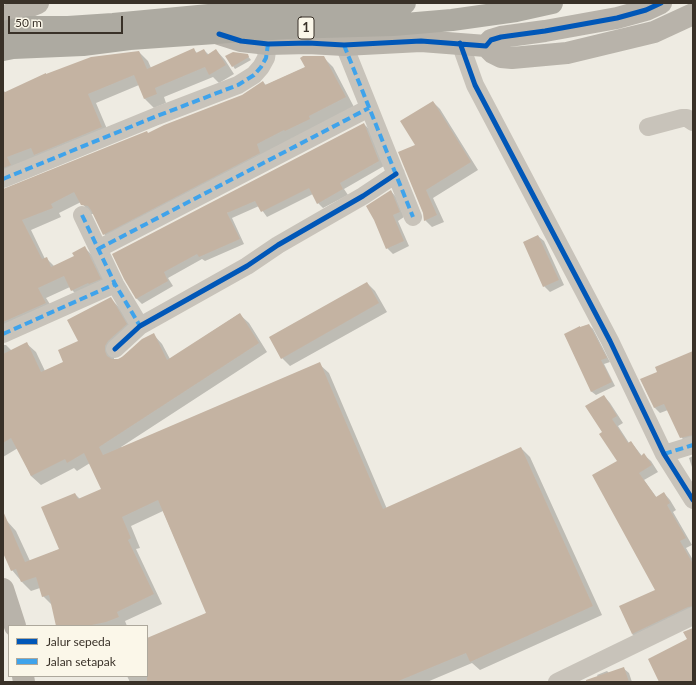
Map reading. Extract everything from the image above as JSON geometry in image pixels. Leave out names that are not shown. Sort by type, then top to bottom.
[{"type":"highway","name":"1","points":[[3,50],[13,48],[83,45],[130,39],[219,34],[286,28],[393,25],[452,20],[516,11],[552,3]]},
{"type":"highway","name":"1","points":[[3,32],[28,27],[106,25],[217,15],[396,4]]},
{"type":"street","points":[[3,17],[38,3]]},
{"type":"street","points":[[486,46],[491,40],[501,37],[618,18],[646,10],[661,3]]},
{"type":"street","points":[[219,34],[248,42],[268,44],[308,43],[344,45],[420,41],[460,43],[486,46],[494,53],[512,58],[567,53],[654,32],[693,14]]},
{"type":"street","points":[[460,43],[475,85],[610,342],[664,454],[693,500]]},
{"type":"street","points":[[3,179],[157,116],[238,85],[254,75],[261,67],[266,58],[268,44]]},
{"type":"street","points":[[344,45],[413,218]]},
{"type":"street","points":[[98,249],[369,108]]},
{"type":"street","points":[[648,127],[682,118],[687,118],[693,122]]},
{"type":"street","points":[[115,349],[140,326],[246,266],[278,245],[363,196],[396,174]]},
{"type":"street","points":[[82,215],[115,284],[140,326]]},
{"type":"street","points":[[3,334],[115,284]]},
{"type":"street","points":[[664,454],[693,445]]},
{"type":"street","points":[[3,589],[15,625]]},
{"type":"street","points":[[557,682],[693,616]]},
{"type":"building","points":[[194,48],[196,53],[204,49],[207,55],[216,49],[226,65],[209,75],[205,67],[155,88],[157,94],[144,99],[134,75],[88,94],[102,127],[34,155],[31,148],[7,157],[11,165],[3,168],[3,93],[46,73],[91,57],[139,51],[147,69]]},
{"type":"building","points":[[233,52],[248,54],[249,57],[232,67],[225,56]]},
{"type":"building","points":[[303,56],[324,56],[346,97],[309,116],[310,119],[257,144],[260,153],[103,235],[91,210],[88,206],[81,205],[74,192],[51,204],[53,208],[22,220],[42,259],[47,257],[51,267],[74,256],[72,253],[85,246],[101,279],[71,291],[64,276],[38,288],[46,303],[3,322],[3,189],[147,131],[148,133],[164,125],[242,95],[263,81],[265,85],[305,67],[300,58]]},
{"type":"building","points":[[433,101],[471,162],[426,190],[437,215],[424,221],[423,213],[398,152],[415,145],[400,121]]},
{"type":"building","points":[[364,123],[379,161],[340,183],[343,189],[317,204],[309,188],[261,212],[255,201],[227,213],[240,239],[199,257],[197,254],[164,272],[168,281],[136,299],[112,254]]},
{"type":"building","points":[[391,190],[400,212],[393,215],[404,241],[386,249],[374,220],[366,206]]},
{"type":"building","points":[[538,235],[559,280],[543,287],[523,242]]},
{"type":"building","points":[[367,282],[379,303],[281,359],[269,337]]},
{"type":"building","points":[[111,297],[127,324],[108,341],[105,346],[107,356],[112,359],[122,357],[142,339],[154,333],[167,360],[240,313],[259,343],[99,447],[103,455],[320,362],[383,509],[521,447],[593,606],[470,662],[466,653],[396,682],[147,682],[148,638],[206,613],[158,500],[122,517],[131,538],[128,540],[154,594],[117,612],[119,617],[106,622],[92,625],[56,625],[49,595],[42,597],[36,577],[21,582],[16,569],[11,571],[3,553],[3,511],[25,562],[59,549],[41,507],[75,493],[78,499],[101,489],[84,453],[67,463],[65,459],[31,476],[11,438],[3,443],[3,354],[27,342],[41,372],[63,362],[58,350],[78,341],[67,320]]},
{"type":"building","points":[[589,324],[607,358],[601,360],[612,382],[591,392],[564,334],[580,326]]},
{"type":"building","points":[[693,351],[693,435],[680,438],[664,404],[654,408],[640,379],[657,372],[655,367]]},
{"type":"building","points":[[604,395],[617,416],[612,419],[628,443],[631,441],[641,456],[644,453],[652,465],[639,473],[656,497],[664,492],[670,503],[667,505],[686,538],[680,541],[693,564],[693,606],[632,634],[619,606],[655,590],[592,475],[617,461],[599,434],[602,432],[585,406]]},
{"type":"building","points":[[693,628],[693,682],[659,682],[648,659],[687,639],[683,632]]},
{"type":"building","points":[[624,667],[629,682],[586,682],[586,680]]},
{"type":"marked path","points":[[3,179],[157,116],[238,85],[254,75],[261,67],[266,58],[268,44]]},
{"type":"marked path","points":[[344,45],[413,217]]},
{"type":"marked path","points":[[98,249],[369,108]]},
{"type":"marked path","points":[[82,215],[115,284],[140,326]]},
{"type":"marked path","points":[[3,334],[115,284]]},
{"type":"marked path","points":[[664,454],[693,445]]},
{"type":"cycle path","points":[[219,34],[241,41],[268,44],[308,43],[344,45],[421,41],[486,46],[491,40],[501,37],[617,18],[646,10],[661,3]]},
{"type":"cycle path","points":[[460,43],[475,85],[610,341],[664,454],[693,500]]},
{"type":"cycle path","points":[[115,349],[140,326],[247,266],[278,245],[363,196],[396,174]]}]
